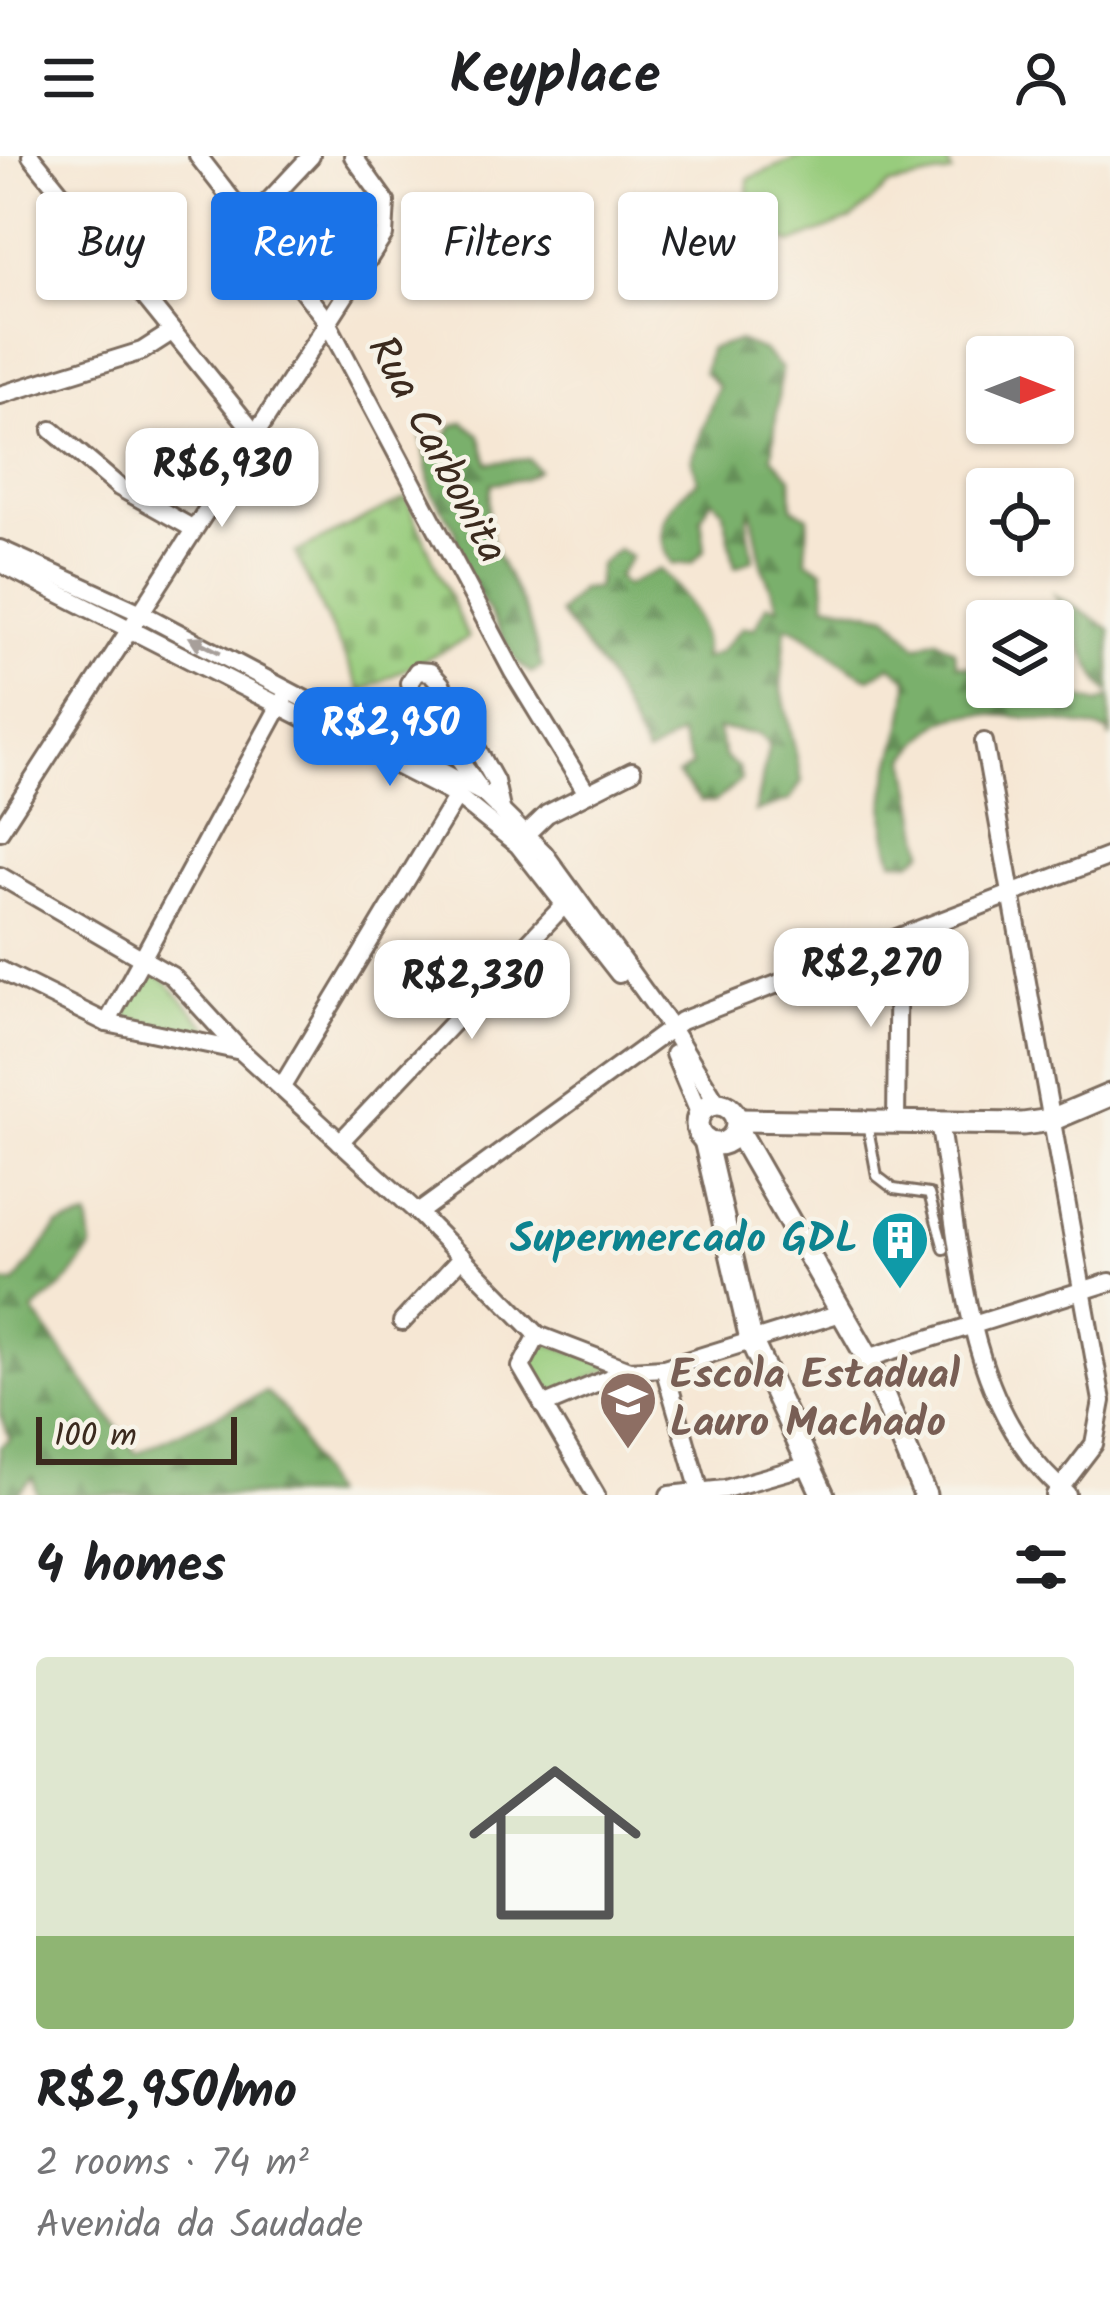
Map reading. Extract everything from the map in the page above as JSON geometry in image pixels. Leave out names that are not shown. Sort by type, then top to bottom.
[{"type":"street","name":"Rua Carbonita","points":[[198,156],[227,192]]},
{"type":"street","points":[[277,192],[311,156]]},
{"type":"street","points":[[0,831],[253,431],[385,236],[390,212],[352,156]]},
{"type":"street","points":[[34,157],[170,333],[253,431]]},
{"type":"street","name":"Rua Carbonita","points":[[311,300],[326,320],[513,672],[586,793]]},
{"type":"street","points":[[0,395],[142,351],[170,333]]},
{"type":"street","points":[[52,430],[119,488],[192,528]]},
{"type":"street","points":[[0,549],[484,794]]},
{"type":"street","points":[[0,563],[136,620]]},
{"type":"street","points":[[493,813],[495,781],[441,684],[424,670],[409,683],[493,813],[668,1030],[708,1108],[699,1133],[705,1141],[752,1340],[823,1495]]},
{"type":"street","points":[[285,696],[493,813]]},
{"type":"street","points":[[107,1023],[285,696]]},
{"type":"street","points":[[939,1123],[969,1323],[1020,1445],[1061,1493],[1094,1444],[1102,1418],[984,742]]},
{"type":"street","points":[[515,837],[632,771]]},
{"type":"street","points":[[283,1085],[457,796]]},
{"type":"street","points":[[515,837],[564,905],[668,1030]]},
{"type":"street","points":[[418,1213],[668,1030],[1110,856]]},
{"type":"street","points":[[0,876],[172,976],[241,1051],[418,1213],[538,1335],[629,1370]]},
{"type":"street","points":[[340,1142],[564,905]]},
{"type":"street","points":[[896,1122],[898,940]]},
{"type":"street","points":[[0,970],[107,1023],[241,1051]]},
{"type":"street","points":[[705,1141],[720,1144],[737,1125],[1051,1120],[1110,1095]]},
{"type":"street","points":[[708,1108],[730,1108],[868,1358],[925,1495]]},
{"type":"street","points":[[402,1322],[462,1257]]},
{"type":"street","points":[[868,1358],[1110,1282]]},
{"type":"street","points":[[543,1406],[629,1370],[664,1368],[844,1312]]},
{"type":"street","points":[[538,1335],[521,1367],[596,1495]]},
{"type":"street","points":[[664,1368],[700,1492]]},
{"type":"street","points":[[669,1495],[741,1491],[809,1465]]},
{"type":"lane","points":[[867,1122],[877,1176],[894,1189],[929,1194],[944,1249]]},
{"type":"green space","points":[[801,156],[945,156],[952,173],[890,185],[852,219],[793,243],[778,239],[778,192],[749,192],[748,179]]},
{"type":"green space","points":[[739,341],[764,351],[781,369],[772,457],[791,477],[792,507],[808,516],[806,560],[823,570],[826,603],[889,615],[917,646],[937,639],[954,650],[957,664],[966,666],[966,708],[1074,708],[1074,696],[1099,703],[1110,697],[1110,739],[1108,732],[1055,721],[970,715],[949,719],[935,727],[907,758],[924,851],[911,862],[893,860],[884,809],[908,679],[890,665],[870,678],[786,626],[781,686],[802,781],[790,800],[755,812],[769,745],[759,734],[717,729],[725,758],[739,768],[741,780],[715,802],[701,801],[677,775],[692,766],[680,735],[647,755],[604,672],[559,613],[581,589],[597,588],[599,565],[618,549],[631,557],[617,577],[625,586],[660,569],[678,588],[698,622],[703,659],[719,652],[743,627],[755,628],[767,604],[779,607],[762,566],[751,509],[747,521],[753,559],[735,567],[723,509],[712,499],[701,518],[705,549],[692,563],[673,564],[666,552],[666,518],[678,498],[698,481],[692,459],[718,386],[704,372],[709,349]]},
{"type":"green space","points":[[463,422],[480,435],[488,463],[529,459],[538,470],[524,479],[492,483],[488,522],[495,552],[525,611],[542,667],[531,673],[516,661],[459,559],[456,531],[432,493],[422,437],[446,439],[452,426]]},
{"type":"green space","points":[[406,498],[468,638],[361,691],[295,553]]},
{"type":"green space","points":[[1074,607],[1110,629],[1110,694],[1074,633]]},
{"type":"green space","points":[[143,967],[155,970],[212,1031],[211,1037],[119,1017]]},
{"type":"green space","points":[[88,1218],[92,1248],[69,1280],[33,1311],[136,1453],[266,1392],[286,1412],[330,1495],[37,1495],[33,1477],[16,1495],[0,1495],[0,1446],[10,1439],[0,1412],[0,1283],[15,1283],[58,1226]]},
{"type":"green space","points":[[541,1341],[618,1366],[547,1397],[528,1363]]},
{"type":"place","name":"Supermercado GDL","points":[[900,1291]]},
{"type":"place","name":"Escola Estadual Lauro Machado","points":[[628,1451]]}]
